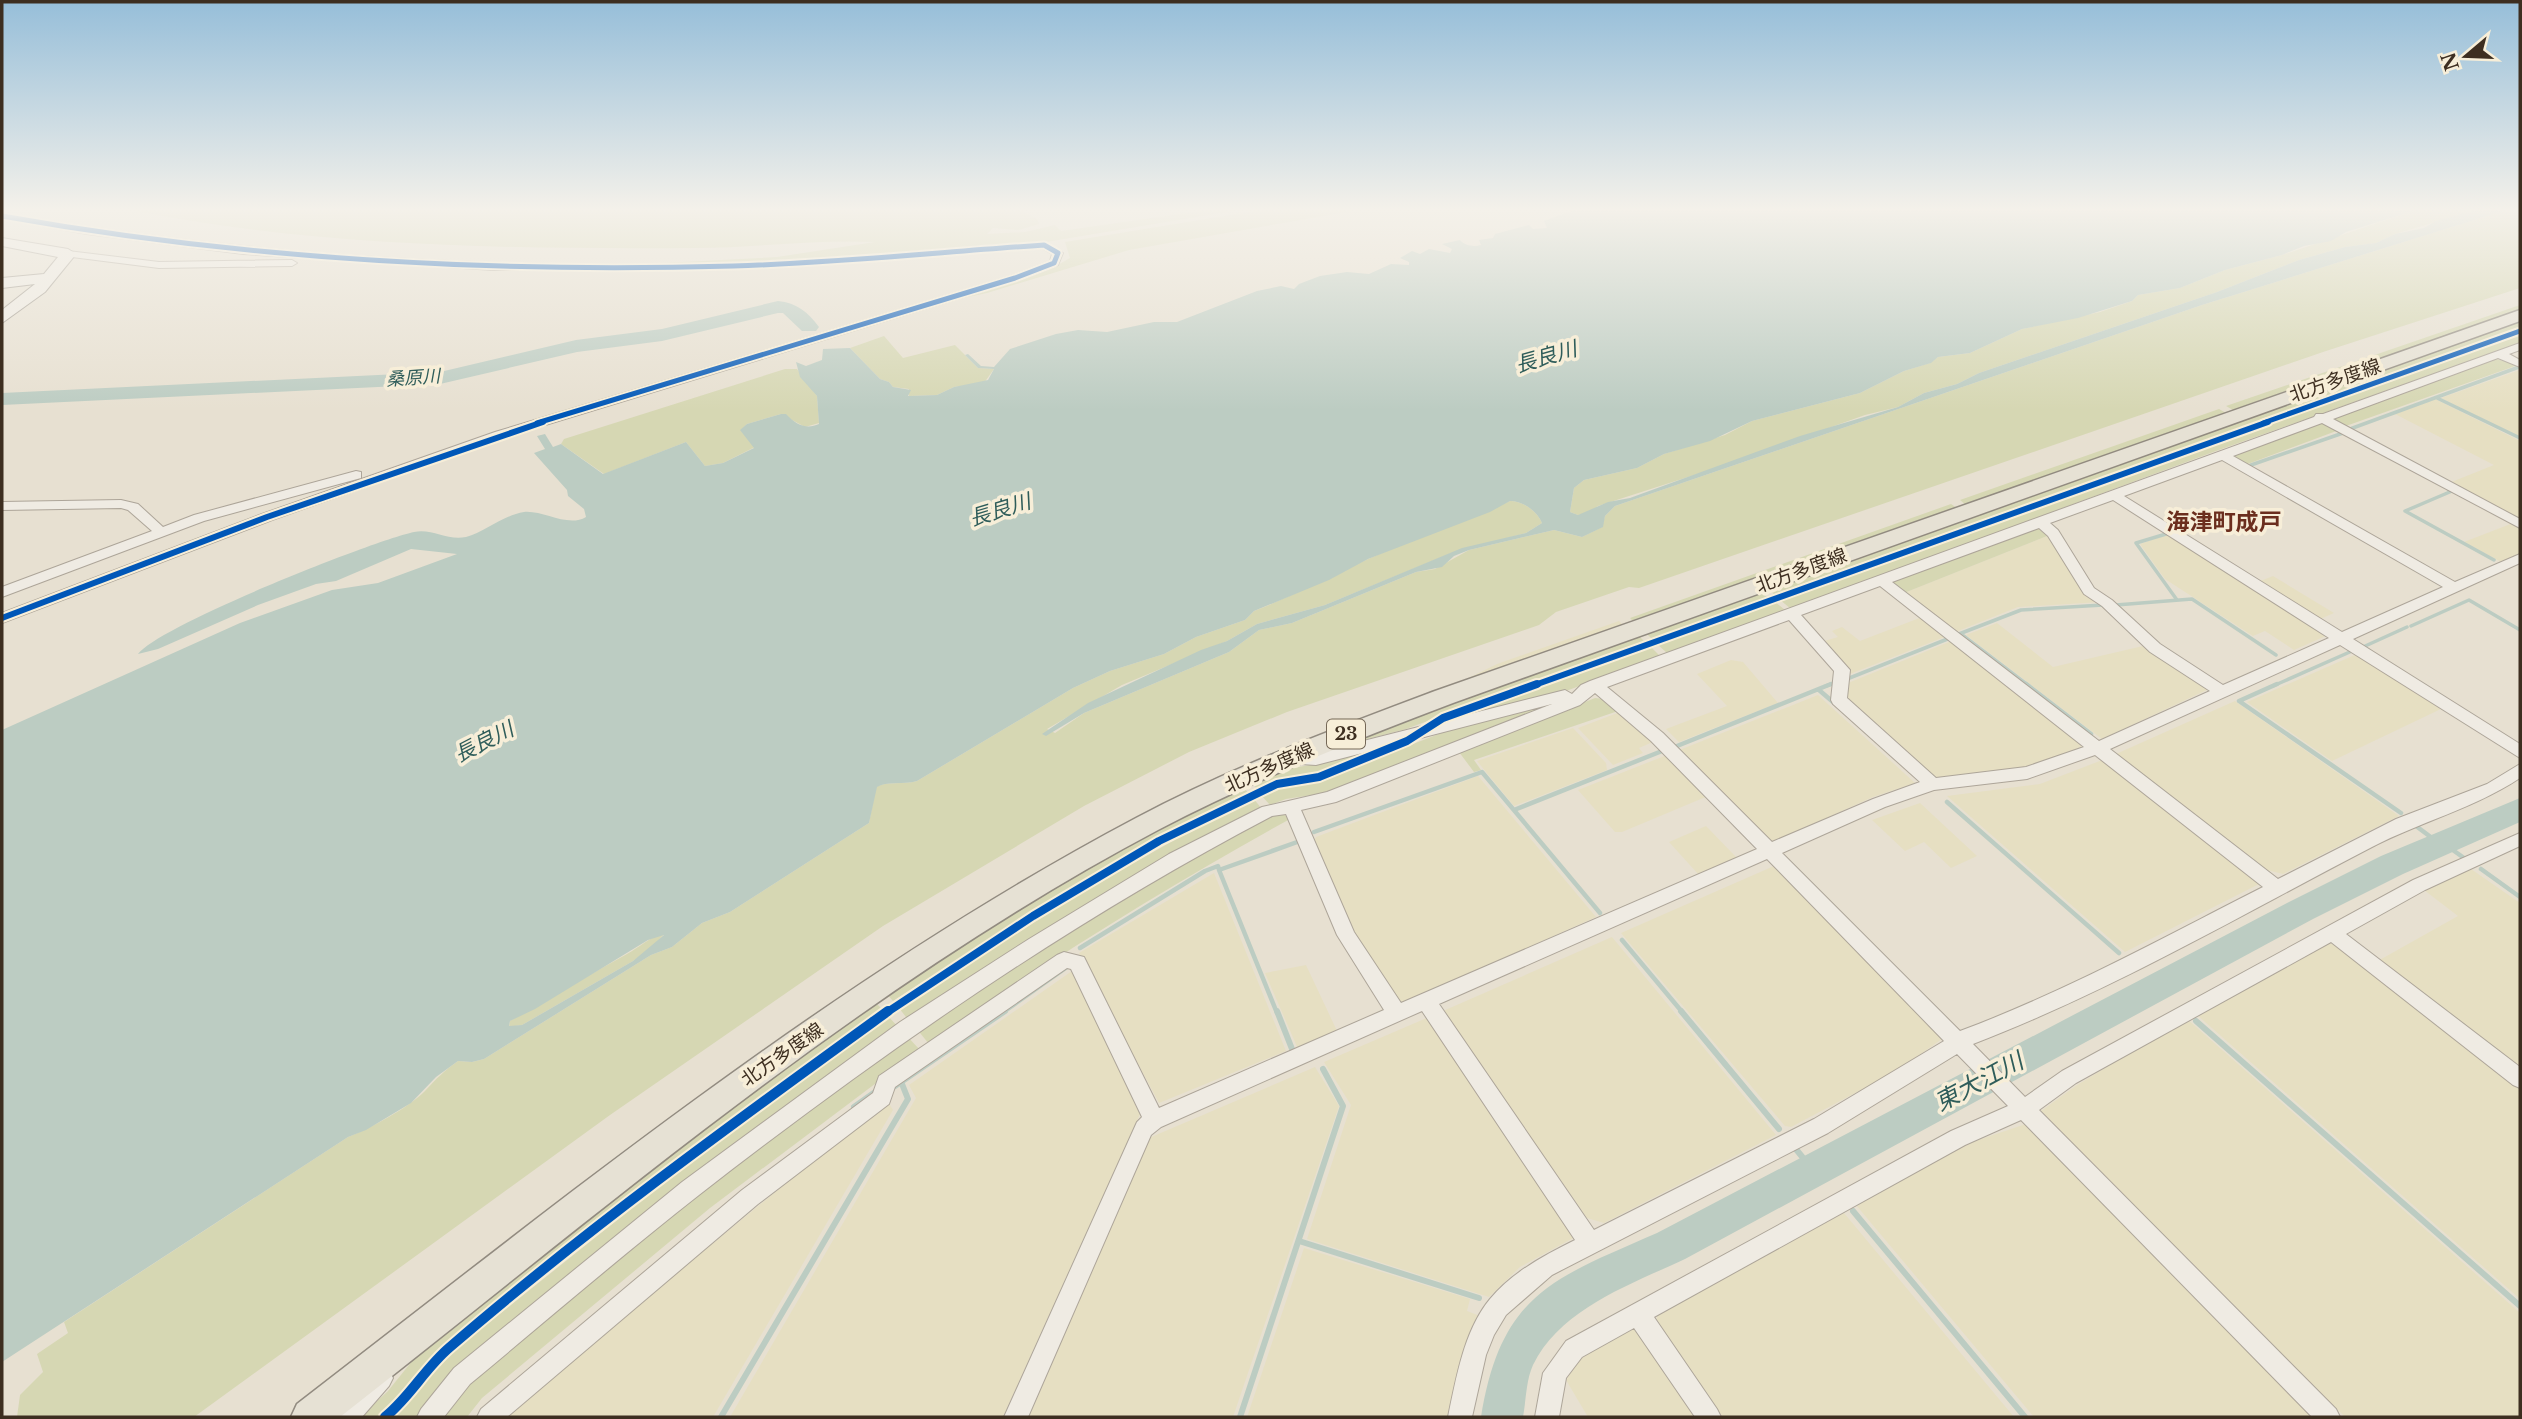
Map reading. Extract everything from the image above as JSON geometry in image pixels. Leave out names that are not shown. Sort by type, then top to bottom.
[{"type":"main road","points":[[2,283],[46,278]]},
{"type":"main road","points":[[2,318],[39,289],[46,278]]},
{"type":"main road","name":"北方多度線","points":[[310,1417],[707,1107],[872,991],[1001,908],[1145,825],[1281,759],[1444,697],[2520,315]]},
{"type":"street","points":[[2,618],[267,517],[440,457],[619,398],[1017,277]]},
{"type":"street","points":[[1281,759],[1316,759],[1595,685],[2320,417],[2520,346]]},
{"type":"street","points":[[2498,354],[2520,364]]},
{"type":"street","points":[[2320,417],[2520,524]]},
{"type":"street","points":[[2221,454],[2454,587]]},
{"type":"street","points":[[2,593],[161,532],[246,503],[314,488],[400,462],[440,457]]},
{"type":"street","points":[[2112,494],[2520,752]]},
{"type":"street","points":[[2,506],[121,504],[133,507],[161,532]]},
{"type":"street","points":[[2039,521],[2053,533],[2089,591],[2107,603],[2155,648],[2222,692]]},
{"type":"street","points":[[1016,1417],[1144,1129],[1154,1120],[1879,803],[1933,784],[2027,773],[2098,748],[2520,558]]},
{"type":"street","points":[[1881,580],[2277,888]]},
{"type":"street","points":[[1791,613],[1842,670],[1839,700],[1933,784]]},
{"type":"street","points":[[429,1417],[462,1376],[691,1189],[907,1028],[1036,944],[1175,859],[1268,811],[1329,798],[1574,701],[1595,685]]},
{"type":"street","points":[[1595,685],[1657,737],[2328,1417]]},
{"type":"street","points":[[1460,1417],[1474,1355],[1498,1307],[1544,1267],[1821,1126],[1939,1056],[1964,1047],[2008,1022],[2402,824],[2493,788],[2520,770]]},
{"type":"street","points":[[1291,806],[1346,935],[1397,1014]]},
{"type":"street","points":[[1547,1417],[1555,1373],[1574,1349],[2331,932],[2419,885],[2520,839]]},
{"type":"street","points":[[2331,932],[2520,1079]]},
{"type":"street","points":[[489,1417],[750,1197],[882,1098],[887,1082],[1064,960],[1077,962],[1154,1120]]},
{"type":"street","points":[[1426,1001],[1590,1243]]},
{"type":"street","points":[[1638,1313],[1709,1417]]},
{"type":"street","points":[[346,1417],[363,1401],[410,1340]]},
{"type":"shaded area","points":[[2520,370],[2520,437],[2441,398]]},
{"type":"shaded area","points":[[2435,399],[2520,441],[2520,521],[2449,483],[2494,465],[2395,414]]},
{"type":"shaded area","points":[[2513,523],[2520,527],[2520,553],[2501,562],[2464,542]]},
{"type":"shaded area","points":[[2169,534],[2328,635],[2294,650],[2265,631],[2253,636],[2165,579],[2140,544]]},
{"type":"shaded area","points":[[2047,536],[2083,591],[2100,602],[2018,607],[1958,631],[1950,629],[1904,593]]},
{"type":"shaded area","points":[[2273,576],[2334,613],[2318,620],[2258,582]]},
{"type":"shaded area","points":[[1922,617],[1947,636],[1850,674],[1821,642],[1838,637],[1832,631],[1842,627],[1860,641]]},
{"type":"shaded area","points":[[1619,621],[1625,627],[1448,688],[1497,664]]},
{"type":"shaded area","points":[[1997,623],[2053,667],[2143,646],[2209,689],[2102,739],[1966,635]]},
{"type":"shaded area","points":[[1954,640],[2085,745],[2046,762],[2006,771],[1940,778],[1927,774],[1844,697],[1848,683]]},
{"type":"shaded area","points":[[2357,654],[2443,708],[2332,761],[2247,702]]},
{"type":"shaded area","points":[[1731,660],[1743,662],[1778,703],[1679,742],[1666,729],[1727,706],[1697,674]]},
{"type":"shaded area","points":[[1818,695],[1915,783],[1873,797],[1775,841],[1765,838],[1677,751]]},
{"type":"shaded area","points":[[2235,701],[2399,816],[2283,874],[2263,869],[2116,754]]},
{"type":"shaded area","points":[[1620,712],[1655,741],[1639,748],[1643,753],[1613,765],[1578,728]]},
{"type":"shaded area","points":[[1573,728],[1606,763],[1607,770],[1514,806],[1477,761]]},
{"type":"shaded area","points":[[1667,755],[1708,796],[1622,832],[1615,832],[1578,790]]},
{"type":"shaded area","points":[[2105,759],[2259,884],[2125,952],[1947,796],[2040,784]]},
{"type":"shaded area","points":[[1478,776],[1596,917],[1404,1003],[1395,998],[1361,946],[1313,842],[1316,837]]},
{"type":"shaded area","points":[[1920,803],[1977,856],[1951,868],[1924,842],[1905,851],[1872,820]]},
{"type":"shaded area","points":[[1706,826],[1737,858],[1699,875],[1669,842]]},
{"type":"shaded area","points":[[1774,866],[1942,1039],[1895,1072],[1791,1127],[1785,1126],[1621,933]]},
{"type":"shaded area","points":[[2471,869],[2520,903],[2520,1073],[2376,962],[2458,916],[2424,890]]},
{"type":"shaded area","points":[[1214,873],[1286,1051],[1159,1103],[1079,953]]},
{"type":"shaded area","points":[[1612,937],[1776,1135],[1604,1223],[1587,1218],[1443,1011]]},
{"type":"shaded area","points":[[2325,942],[2345,948],[2520,1085],[2520,1299],[2196,1014]]},
{"type":"shaded area","points":[[1306,965],[1338,1033],[1298,1049],[1265,973]]},
{"type":"shaded area","points":[[1072,971],[1141,1112],[1003,1417],[730,1417],[916,1098],[909,1085]]},
{"type":"shaded area","points":[[1429,1017],[1577,1236],[1520,1267],[1489,1297],[1307,1239],[1351,1105],[1324,1062]]},
{"type":"shaded area","points":[[2187,1019],[2520,1313],[2520,1417],[2345,1417],[2041,1111],[2077,1085]]},
{"type":"shaded area","points":[[1315,1067],[1339,1106],[1233,1417],[1029,1417],[1149,1138]]},
{"type":"shaded area","points":[[887,1100],[893,1110],[713,1417],[502,1417]]},
{"type":"shaded area","points":[[2026,1124],[2314,1417],[2034,1417],[1856,1205],[1963,1145]]},
{"type":"shaded area","points":[[1844,1213],[2014,1417],[1723,1417],[1656,1322],[1658,1312]]},
{"type":"shaded area","points":[[1304,1248],[1470,1299],[1467,1311],[1480,1316],[1462,1358],[1448,1417],[1247,1417]]},
{"type":"shaded area","points":[[1634,1326],[1642,1328],[1702,1417],[1588,1417],[1566,1380],[1578,1360]]},
{"type":"green space","points":[[1021,277],[1039,277],[987,293],[944,302]]},
{"type":"green space","points":[[2207,277],[2255,277],[1979,373],[1957,384],[1924,393],[1898,407],[1865,415],[1598,506],[1589,513],[1578,515],[1570,512],[1574,488],[1584,480],[1637,468],[1664,454],[1725,435],[1752,421],[1860,393],[1938,357],[1970,353],[2022,329],[2100,312],[2132,301],[2138,295],[2180,288]]},
{"type":"green space","points":[[2291,277],[2520,277],[2520,288],[2323,352],[1639,588],[1629,587],[1556,612],[1539,625],[1287,712],[1189,752],[1084,806],[883,926],[610,1115],[194,1417],[17,1417],[20,1395],[43,1372],[37,1354],[68,1333],[64,1322],[348,1137],[399,1111],[458,1061],[484,1059],[651,955],[672,947],[702,923],[730,912],[869,823],[876,787],[917,781],[1073,688],[1110,671],[1164,654],[1196,637],[1245,620],[1254,611],[1366,560],[1510,501],[1529,508],[1537,514],[1542,523],[1526,533],[1454,552],[1325,605],[1257,624],[1227,641],[1122,685],[1047,729],[1055,733],[1084,713],[1229,652],[1259,630],[1292,623],[1416,572],[1435,569],[1469,550],[1554,530],[1582,537],[1602,527],[1605,516],[1615,506],[2202,305]]},
{"type":"green space","points":[[2520,305],[2520,310],[2233,410],[2226,406]]},
{"type":"green space","points":[[2520,321],[2520,328],[1774,594],[1767,589]]},
{"type":"green space","points":[[2520,332],[2520,343],[2216,451],[1791,609],[1779,599]]},
{"type":"green space","points":[[884,336],[903,358],[955,345],[978,368],[994,369],[984,383],[954,387],[937,395],[909,396],[909,389],[893,387],[889,382],[880,379],[850,348]]},
{"type":"green space","points":[[2496,359],[2518,365],[2343,427],[2329,419]]},
{"type":"green space","points":[[785,369],[797,369],[817,396],[819,423],[805,427],[781,414],[747,424],[741,430],[755,447],[723,463],[705,466],[686,442],[604,474],[561,444],[564,439]]},
{"type":"green space","points":[[2219,409],[2226,413],[1966,505],[1960,500]]},
{"type":"green space","points":[[2321,422],[2339,430],[2245,465],[2232,457],[2232,453]]},
{"type":"green space","points":[[1951,504],[1957,508],[1636,624],[1630,618]]},
{"type":"green space","points":[[2038,528],[2047,536],[1904,593],[1891,584],[1892,580]]},
{"type":"green space","points":[[1760,591],[1767,597],[1652,639],[1645,632]]},
{"type":"green space","points":[[1774,601],[1785,610],[1667,653],[1657,644]]},
{"type":"green space","points":[[1638,635],[1644,641],[1406,729],[1314,753]]},
{"type":"green space","points":[[1650,646],[1660,656],[1566,691],[1452,718]]},
{"type":"green space","points":[[1595,698],[1604,699],[1618,711],[1474,760],[1481,770],[1474,772],[1459,752]]},
{"type":"green space","points":[[1562,702],[1325,793],[1286,799],[1270,805],[1261,795],[1280,786],[1318,781],[1449,730]]},
{"type":"green space","points":[[1405,738],[1315,773],[1276,779],[1257,789],[1250,781],[1269,772],[1310,765]]},
{"type":"green space","points":[[1242,785],[1248,793],[1068,892],[893,1001],[886,993],[1061,884]]},
{"type":"green space","points":[[1253,798],[1262,809],[909,1021],[899,1008],[1073,898]]},
{"type":"green space","points":[[1283,814],[1290,819],[1106,927],[929,1044],[916,1028],[1039,947],[1264,817]]},
{"type":"green space","points":[[664,934],[651,949],[633,961],[522,1025],[509,1027],[510,1021],[553,995]]},
{"type":"green space","points":[[874,1001],[882,1009],[716,1131],[552,1257],[437,1352],[377,1417],[360,1417],[388,1391],[429,1340],[678,1144]]},
{"type":"green space","points":[[888,1016],[899,1028],[454,1375],[420,1417],[393,1417],[451,1353],[697,1156]]},
{"type":"green space","points":[[906,1035],[920,1050],[710,1208],[482,1398],[467,1417],[437,1417],[470,1376],[695,1193]]},
{"type":"water","name":"長良川","points":[[1317,277],[2207,277],[2180,288],[2138,295],[2132,301],[2078,318],[2022,329],[1970,353],[1938,357],[1931,363],[1904,371],[1860,393],[1752,421],[1710,441],[1664,454],[1637,468],[1584,480],[1574,488],[1570,512],[1578,515],[1608,502],[1630,498],[1800,436],[1898,407],[1924,393],[1957,384],[1979,373],[2255,277],[2291,277],[2202,305],[1615,506],[1605,516],[1603,527],[1582,537],[1554,530],[1469,550],[1454,556],[1442,567],[1416,572],[1292,623],[1259,630],[1229,652],[1084,713],[1046,736],[1042,734],[1088,703],[1201,650],[1227,641],[1257,624],[1325,605],[1462,548],[1526,533],[1542,523],[1537,514],[1529,508],[1510,501],[1490,512],[1368,559],[1329,580],[1254,611],[1245,620],[1196,637],[1164,654],[1110,671],[1073,688],[917,781],[877,787],[869,823],[730,912],[702,923],[672,947],[651,955],[484,1059],[458,1061],[436,1077],[411,1103],[366,1130],[348,1137],[2,1362],[2,730],[240,623],[332,590],[378,583],[457,554],[411,549],[336,581],[316,584],[258,605],[158,649],[138,654],[154,641],[223,605],[356,551],[421,531],[466,537],[509,516],[524,512],[571,521],[586,517],[584,509],[568,496],[567,490],[534,453],[545,449],[537,436],[545,434],[553,447],[561,444],[603,474],[686,442],[705,466],[723,463],[754,448],[740,430],[747,424],[786,414],[801,425],[819,424],[817,396],[800,377],[796,362],[806,366],[822,360],[823,349],[850,348],[880,379],[889,382],[893,387],[911,390],[908,396],[937,395],[954,387],[988,380],[994,369],[978,368],[965,355],[968,354],[981,366],[994,367],[1010,349],[1056,334],[1078,330],[1107,332],[1154,322],[1177,322],[1257,291],[1281,286],[1294,289],[1299,284]],"holes":[[[664,935],[633,961],[522,1025],[509,1026],[510,1021],[535,1009],[648,940]]]},
{"type":"waterway","name":"桑原川","points":[[2,399],[440,378],[480,371],[576,346],[662,335],[778,307],[789,308],[809,327]]},
{"type":"waterway","points":[[2350,429],[2519,367]]},
{"type":"waterway","points":[[2437,398],[2520,438]]},
{"type":"waterway","points":[[2251,465],[2343,433]]},
{"type":"waterway","points":[[2448,489],[2452,491],[2405,511],[2494,560]]},
{"type":"waterway","points":[[2166,534],[2136,543],[2177,600]]},
{"type":"waterway","points":[[2116,605],[2192,599],[2276,655]]},
{"type":"waterway","points":[[2411,626],[2469,600],[2520,630]]},
{"type":"waterway","points":[[1959,634],[2021,610],[2103,605]]},
{"type":"waterway","points":[[2363,647],[2407,627]]},
{"type":"waterway","points":[[1961,634],[2029,686]]},
{"type":"waterway","points":[[1847,679],[1950,638]]},
{"type":"waterway","points":[[2273,686],[2352,651]]},
{"type":"waterway","points":[[1826,686],[1834,683]]},
{"type":"waterway","points":[[1826,686],[1831,684]]},
{"type":"waterway","points":[[2026,684],[2091,734]]},
{"type":"waterway","points":[[2277,684],[2239,701],[2401,813]]},
{"type":"waterway","points":[[1677,746],[1826,686]]},
{"type":"waterway","points":[[1819,690],[1833,702]]},
{"type":"waterway","points":[[1514,810],[1662,751]]},
{"type":"waterway","points":[[1314,832],[1482,772],[1600,913]]},
{"type":"waterway","points":[[1947,802],[2119,953]]},
{"type":"waterway","name":"東大江川","points":[[1502,1417],[1516,1354],[1545,1316],[1583,1288],[1671,1246],[2302,910],[2392,865],[2520,809]]},
{"type":"waterway","points":[[2416,826],[2440,844]]},
{"type":"waterway","points":[[1219,870],[1300,841]]},
{"type":"waterway","points":[[2443,843],[2464,858]]},
{"type":"waterway","points":[[1080,948],[1205,871],[1218,866],[1219,870]]},
{"type":"waterway","points":[[2481,869],[2520,897]]},
{"type":"waterway","points":[[1219,870],[1277,1013]]},
{"type":"waterway","points":[[1622,940],[1683,1013]]},
{"type":"waterway","points":[[1002,1013],[1067,967]]},
{"type":"waterway","points":[[895,1086],[1005,1011]]},
{"type":"waterway","points":[[1277,1011],[1292,1049]]},
{"type":"waterway","points":[[1681,1011],[1779,1129]]},
{"type":"waterway","points":[[2196,1021],[2520,1306]]},
{"type":"waterway","points":[[1240,1417],[1343,1106],[1323,1069]]},
{"type":"waterway","points":[[721,1417],[908,1099],[902,1084]]},
{"type":"waterway","points":[[854,1107],[878,1090]]},
{"type":"waterway","points":[[1795,1148],[1813,1170]]},
{"type":"waterway","points":[[1853,1211],[2025,1417]]},
{"type":"waterway","points":[[1299,1241],[1479,1298]]},
{"type":"cycle path","points":[[2,618],[267,517],[499,435],[1017,277]]},
{"type":"cycle path","points":[[385,1417],[399,1406],[447,1349],[692,1153],[890,1010],[1033,916],[1159,841],[1277,784],[1319,777],[1407,741],[1443,718],[2520,331]]},
{"type":"district","name":"海津町成戸","points":[[2224,522]]}]
